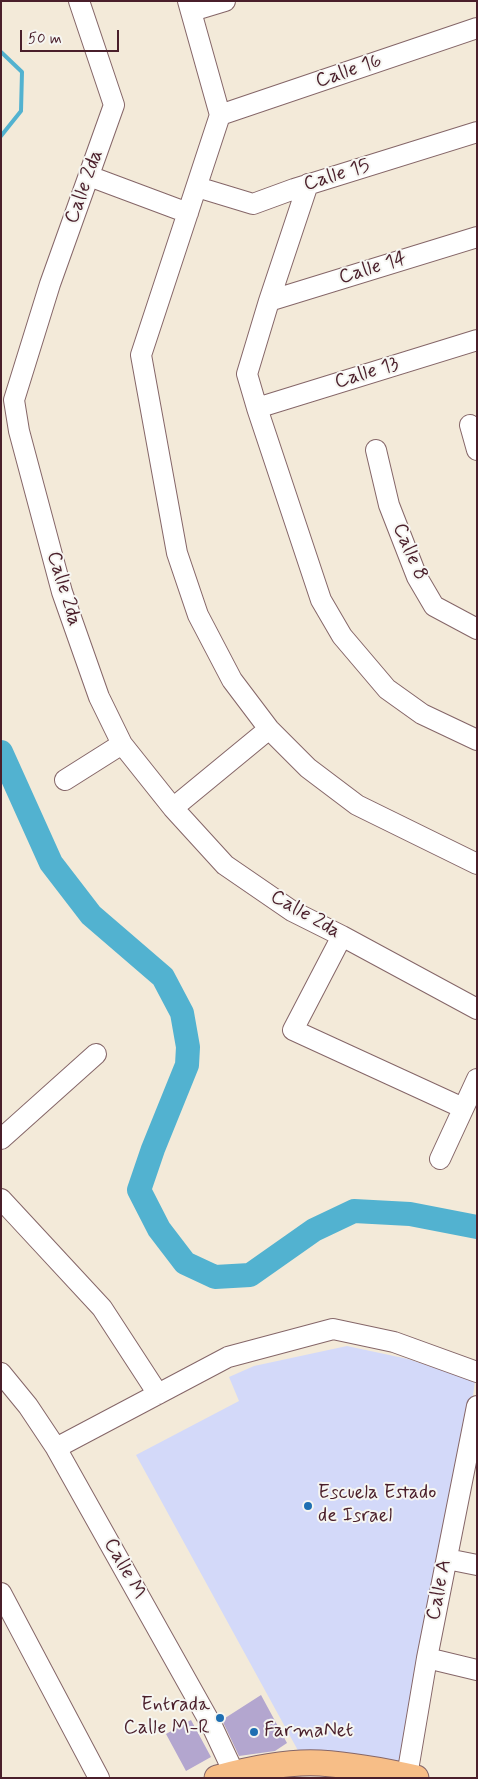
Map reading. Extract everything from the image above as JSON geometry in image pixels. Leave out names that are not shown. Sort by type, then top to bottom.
[{"type":"main road","points":[[225,1776],[276,1765],[319,1763],[365,1773],[412,1777]]},
{"type":"street","name":"Calle 2da","points":[[79,1],[114,105],[50,284],[14,400],[19,431],[62,592],[99,697],[122,744],[173,808],[225,864],[292,911],[477,1009]]},
{"type":"street","points":[[225,1],[190,6],[220,116],[141,355],[177,553],[198,615],[232,680],[269,729],[308,768],[358,805],[477,864]]},
{"type":"street","name":"Calle 16","points":[[220,116],[477,28]]},
{"type":"street","name":"Calle 15","points":[[197,186],[253,204],[308,184],[477,132]]},
{"type":"street","points":[[88,176],[188,212]]},
{"type":"street","points":[[308,184],[247,374],[257,408],[321,600],[342,636],[387,689],[422,714],[477,740]]},
{"type":"street","name":"Calle 14","points":[[269,301],[477,236]]},
{"type":"street","name":"Calle 13","points":[[257,408],[477,340]]},
{"type":"street","points":[[470,425],[477,450]]},
{"type":"street","name":"Calle 8","points":[[376,450],[389,505],[417,577],[434,606],[477,629]]},
{"type":"street","points":[[173,808],[269,729]]},
{"type":"street","points":[[65,780],[122,744]]},
{"type":"street","points":[[342,936],[293,1030],[463,1108]]},
{"type":"street","points":[[1,1139],[96,1054]]},
{"type":"street","points":[[440,1159],[477,1079]]},
{"type":"street","points":[[1,1199],[102,1308],[158,1394]]},
{"type":"street","points":[[56,1448],[228,1356],[333,1329],[394,1342],[477,1372]]},
{"type":"street","name":"Calle M","points":[[1,1373],[28,1406],[56,1448],[212,1726],[225,1776]]},
{"type":"street","name":"Calle A","points":[[412,1777],[427,1658],[476,1410]]},
{"type":"street","points":[[447,1559],[477,1565]]},
{"type":"street","points":[[1,1593],[99,1778]]},
{"type":"street","points":[[427,1658],[477,1670]]},
{"type":"shaded area","name":"Escuela Estado de Israel","points":[[347,1346],[408,1359],[475,1381],[468,1432],[403,1767],[301,1756],[136,1455],[239,1401],[229,1377],[254,1366]]},
{"type":"building","name":"FarmaNet","points":[[261,1695],[287,1743],[275,1751],[239,1756],[222,1720]]},
{"type":"building","points":[[191,1720],[211,1757],[186,1771],[166,1734]]},
{"type":"waterway","points":[[1,52],[22,72],[21,111],[1,136]]},
{"type":"waterway","points":[[1,752],[51,863],[91,915],[163,977],[182,1013],[188,1047],[187,1065],[153,1149],[139,1190],[159,1229],[185,1263],[215,1277],[250,1275],[314,1230],[354,1211],[410,1214],[477,1227]]},
{"type":"place","name":"Escuela Estado de Israel","points":[[308,1506]]},
{"type":"place","name":"Entrada Calle M-R","points":[[220,1718]]},
{"type":"place","name":"FarmaNet","points":[[254,1732]]}]
